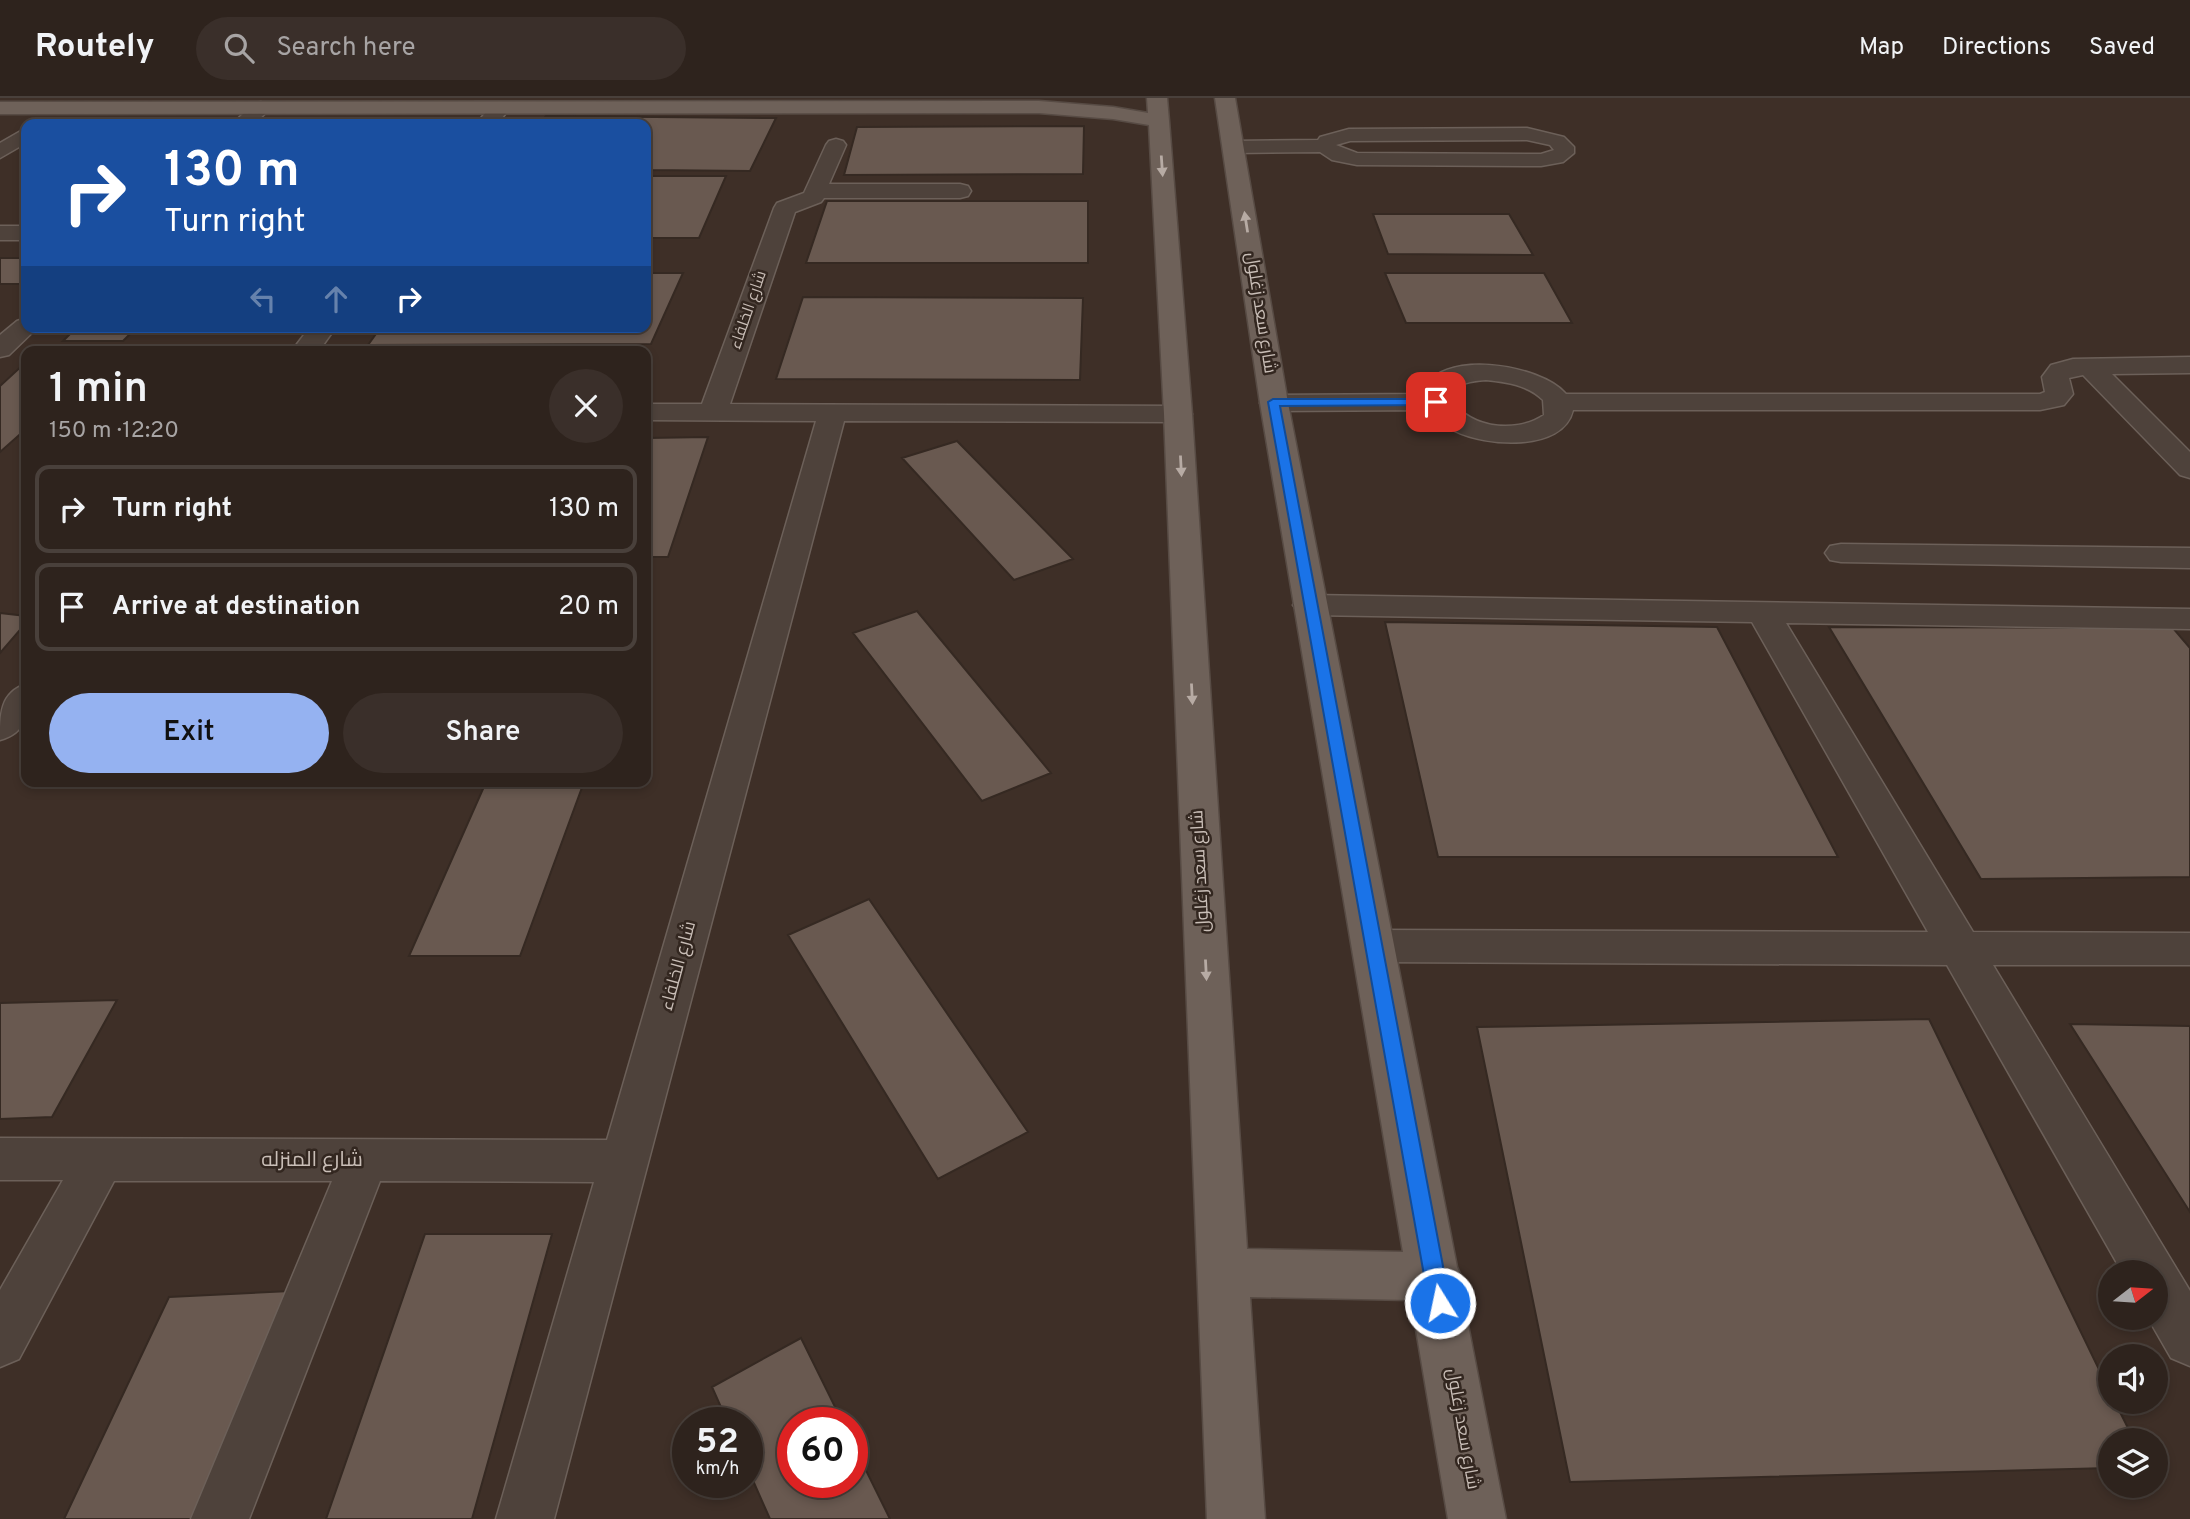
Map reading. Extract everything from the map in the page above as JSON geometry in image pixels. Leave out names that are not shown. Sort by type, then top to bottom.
[{"type":"main road","name":"شارع سعد زغلول","points":[[1225,98],[1273,402],[1435,1276],[1477,1519]]},
{"type":"main road","points":[[0,108],[500,108],[995,103],[1077,109],[1158,109]]},
{"type":"main road","name":"شارع سعد زغلول","points":[[1158,109],[1178,414],[1236,1519]]},
{"type":"main road","points":[[1222,1273],[1435,1276]]},
{"type":"street","points":[[48,119],[64,108]]},
{"type":"street","points":[[248,119],[261,108]]},
{"type":"street","points":[[490,119],[500,108]]},
{"type":"street","points":[[1234,147],[1325,146],[1342,157],[1357,159],[1541,160],[1556,158],[1564,153],[1564,147],[1550,138],[1527,134],[1349,135],[1327,141],[1325,146]]},
{"type":"street","points":[[0,152],[21,137]]},
{"type":"street","points":[[836,145],[816,191],[960,191]]},
{"type":"street","name":"شارع الخلفاء","points":[[713,412],[785,208],[810,199],[816,191]]},
{"type":"street","points":[[0,233],[21,233]]},
{"type":"street","points":[[0,349],[21,315]]},
{"type":"street","points":[[1558,402],[1559,412],[1554,421],[1528,433],[1509,434],[1479,430],[1454,421],[1442,412],[1436,402],[1435,392],[1441,384],[1452,378],[1486,372],[1522,378],[1538,385],[1558,402],[2040,401],[2054,399],[2059,394],[2055,377],[2060,371],[2088,366],[2190,365]]},
{"type":"street","points":[[2088,366],[2190,469]]},
{"type":"street","points":[[1273,402],[1436,402]]},
{"type":"street","points":[[651,412],[1178,414]]},
{"type":"street","name":"شارع الخلفاء","points":[[525,1519],[832,413]]},
{"type":"street","points":[[1841,553],[2190,558]]},
{"type":"street","points":[[1310,605],[2190,619]]},
{"type":"street","points":[[1763,612],[2143,1260]]},
{"type":"street","points":[[0,728],[21,702]]},
{"type":"street","points":[[1374,946],[2190,949]]},
{"type":"street","name":"شارع المنزله","points":[[0,1159],[625,1161]]},
{"type":"street","points":[[0,1341],[101,1159]]},
{"type":"street","points":[[220,1519],[364,1161]]},
{"type":"street","points":[[2168,1302],[2190,1340]]},
{"type":"building","points":[[546,116],[776,118],[750,171],[651,170],[651,119],[544,119]]},
{"type":"building","points":[[1084,126],[1083,174],[844,175],[857,127]]},
{"type":"building","points":[[651,176],[726,176],[699,238],[651,238]]},
{"type":"building","points":[[827,201],[1088,201],[1088,263],[806,263]]},
{"type":"building","points":[[1373,214],[1509,214],[1533,255],[1388,254]]},
{"type":"building","points":[[0,258],[21,258],[21,284],[0,284]]},
{"type":"building","points":[[651,273],[683,273],[651,344],[368,345],[377,333],[651,333]]},
{"type":"building","points":[[1385,273],[1544,273],[1572,323],[1406,323]]},
{"type":"building","points":[[803,297],[1083,298],[1080,380],[776,379]]},
{"type":"building","points":[[71,333],[131,333],[123,341],[63,341]]},
{"type":"building","points":[[21,367],[21,433],[0,452],[0,386]]},
{"type":"building","points":[[708,437],[668,557],[651,557],[651,438]]},
{"type":"building","points":[[957,441],[1073,559],[1014,580],[902,458]]},
{"type":"building","points":[[917,611],[1051,773],[982,801],[853,633]]},
{"type":"building","points":[[0,613],[21,615],[21,629],[0,653]]},
{"type":"building","points":[[1385,622],[1717,627],[1838,857],[1438,857]]},
{"type":"building","points":[[1829,627],[2173,628],[2190,648],[2190,877],[1981,879]]},
{"type":"building","points":[[484,787],[582,787],[520,956],[409,956]]},
{"type":"building","points":[[869,899],[1028,1132],[938,1179],[788,935]]},
{"type":"building","points":[[117,1000],[52,1117],[0,1119],[0,1003]]},
{"type":"building","points":[[1929,1019],[2098,1367],[2098,1414],[2121,1414],[2128,1428],[2098,1428],[2098,1468],[1570,1482],[1477,1027]]},
{"type":"building","points":[[2070,1024],[2190,1026],[2190,1212]]},
{"type":"building","points":[[425,1234],[552,1234],[472,1519],[326,1519]]},
{"type":"building","points":[[290,1291],[198,1519],[64,1519],[169,1297]]},
{"type":"building","points":[[801,1338],[835,1407],[777,1407],[777,1498],[868,1498],[868,1474],[890,1519],[770,1519],[761,1498],[763,1498],[763,1407],[721,1407],[712,1387]]},
{"type":"route","points":[[1436,402],[1273,402],[1440,1303]]}]
